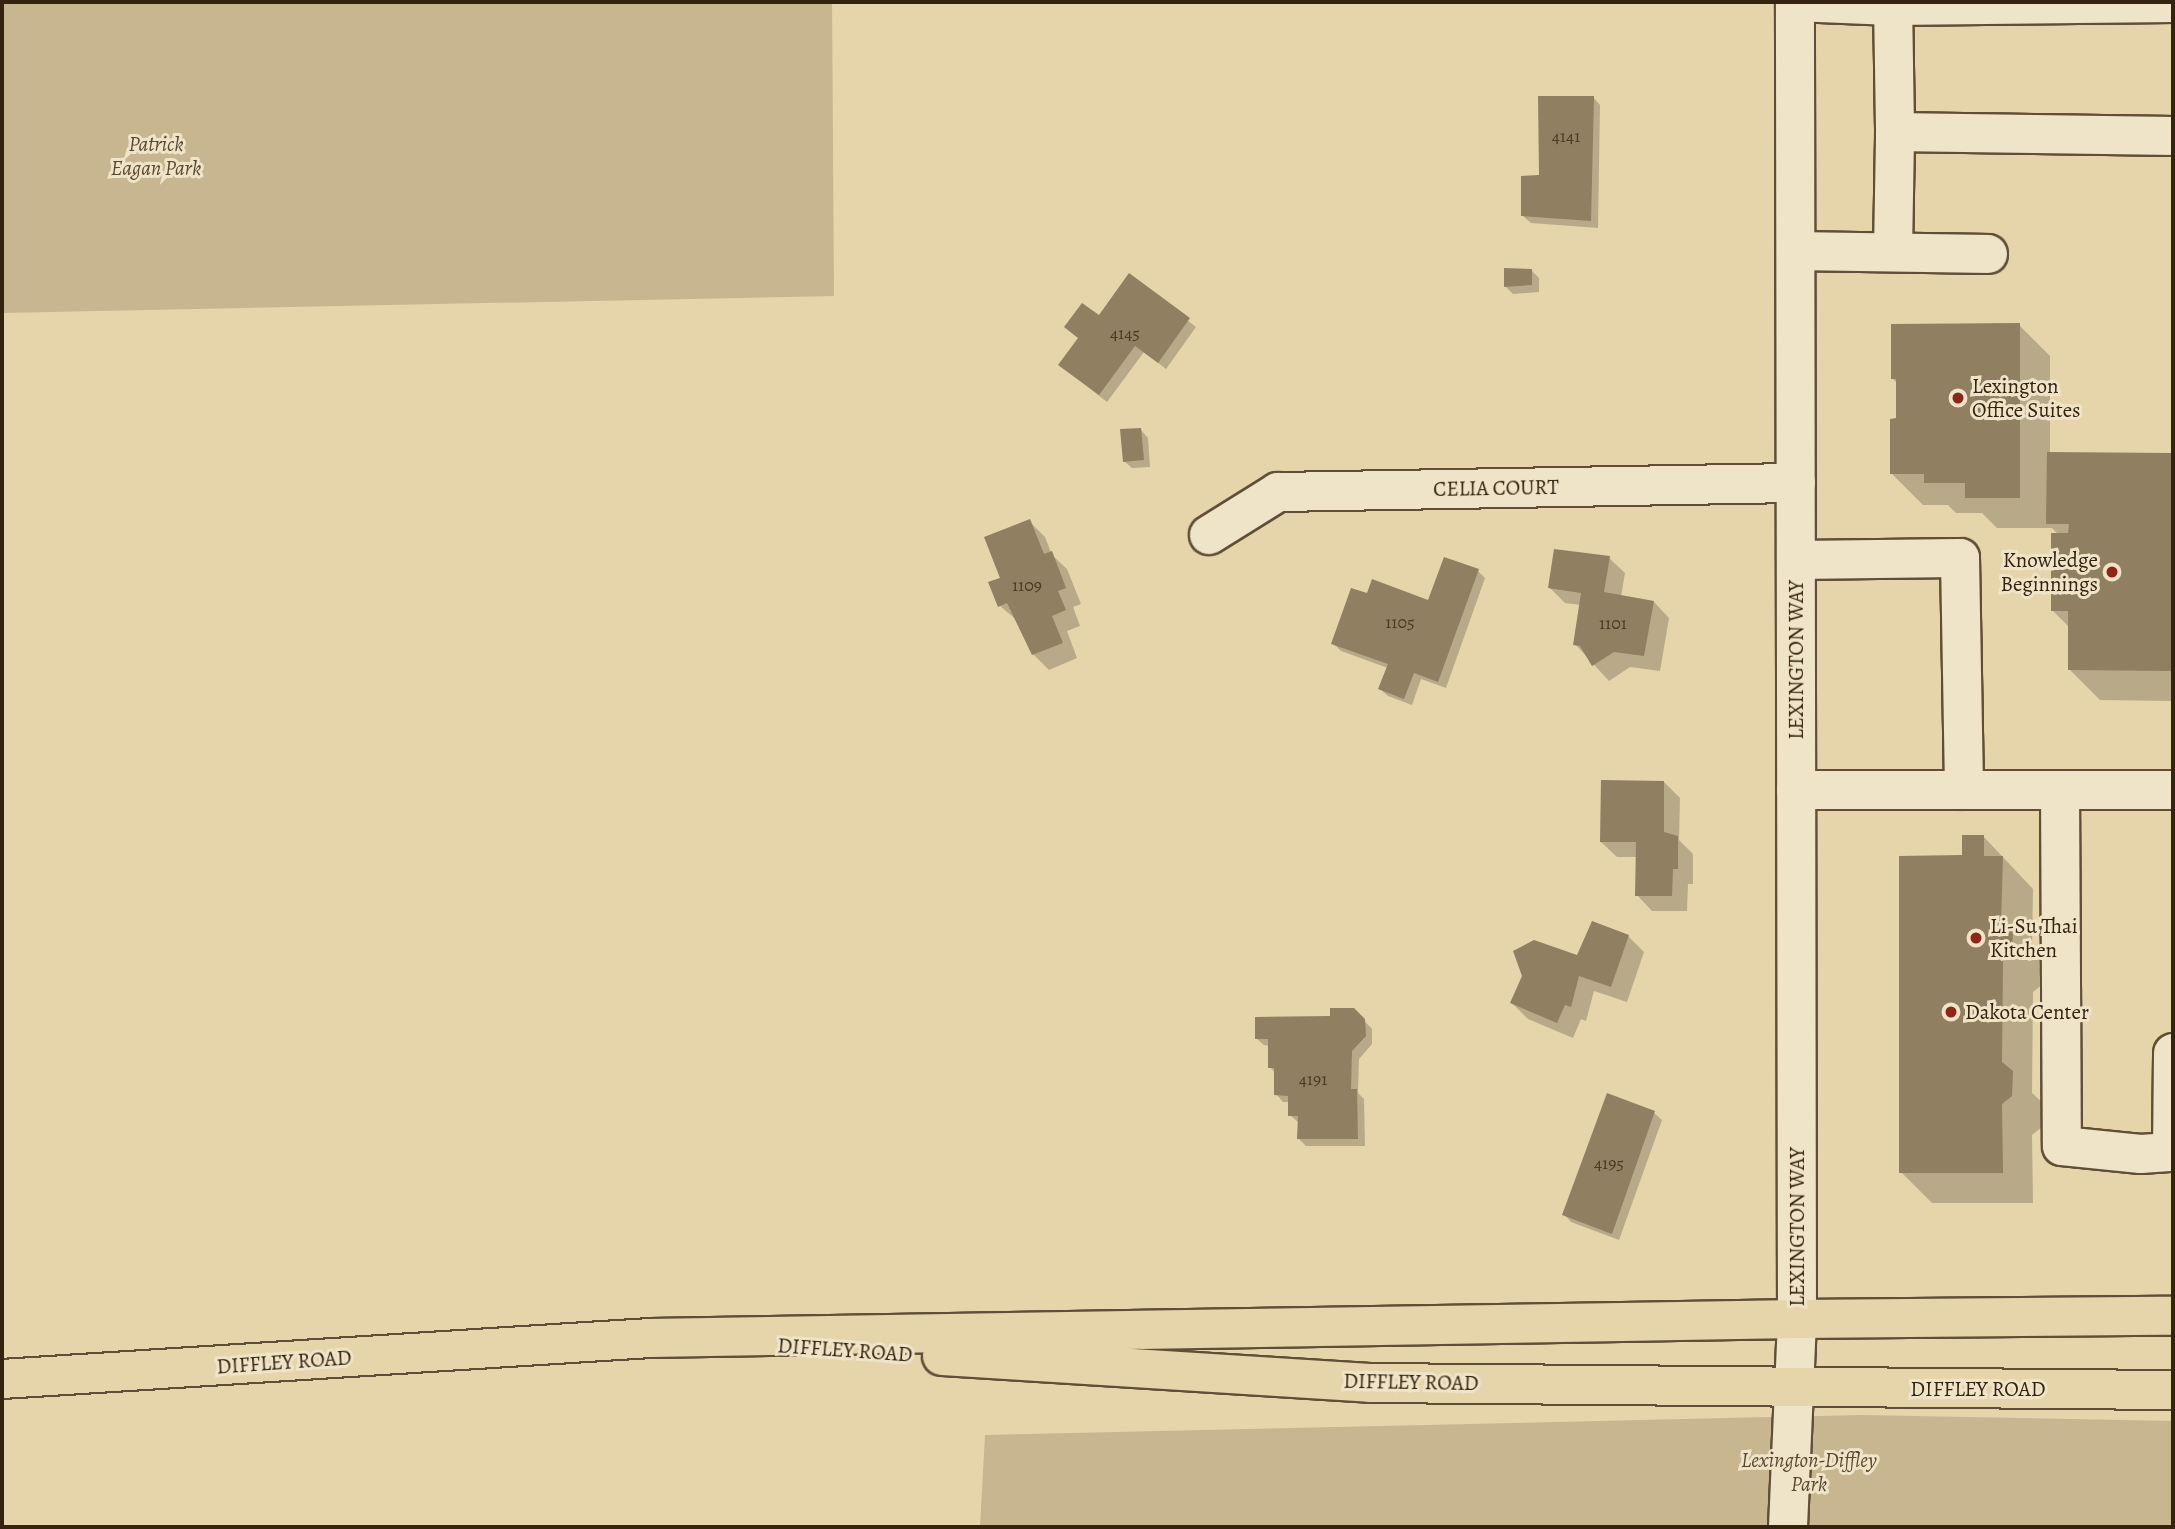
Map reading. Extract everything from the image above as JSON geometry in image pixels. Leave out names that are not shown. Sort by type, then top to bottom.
[{"type":"main road","name":"DIFFLEY ROAD","points":[[2,1378],[650,1338],[1797,1319],[2173,1317]]},
{"type":"main road","name":"DIFFLEY ROAD","points":[[650,1338],[1370,1383],[2173,1390]]},
{"type":"street","points":[[1795,2],[2173,4]]},
{"type":"street","name":"LEXINGTON WAY","points":[[1788,1527],[1797,1319],[1795,2]]},
{"type":"street","points":[[1892,4],[1895,132],[1892,252]]},
{"type":"street","points":[[1895,132],[2173,136]]},
{"type":"street","points":[[1796,251],[1988,254]]},
{"type":"street","name":"CELIA COURT","points":[[1209,535],[1278,492],[1796,483]]},
{"type":"street","points":[[1796,560],[1960,558],[1964,790]]},
{"type":"street","points":[[1796,790],[2173,790]]},
{"type":"street","points":[[2060,790],[2062,1146],[2141,1154],[2173,1152],[2173,1053]]},
{"type":"green space","name":"Patrick Eagan Park","points":[[2,2],[832,2],[834,296],[2,313]]},
{"type":"green space","name":"Lexington-Diffley Park","points":[[1861,1415],[2173,1421],[2173,1527],[980,1527],[985,1435]]},
{"type":"building","points":[[1538,96],[1594,96],[1591,221],[1521,216],[1521,176],[1539,175]]},
{"type":"building","points":[[1504,268],[1532,269],[1532,285],[1504,287]]},
{"type":"building","points":[[1129,273],[1190,318],[1158,363],[1135,346],[1099,395],[1058,365],[1078,338],[1064,327],[1082,303],[1099,315]]},
{"type":"building","name":"Lexington Office Suites","points":[[2020,323],[2020,498],[1965,498],[1965,483],[1924,483],[1924,474],[1890,474],[1890,419],[1896,418],[1896,379],[1891,379],[1891,324]]},
{"type":"building","points":[[1141,428],[1144,460],[1123,462],[1120,429]]},
{"type":"building","name":"Knowledge Beginnings","points":[[2047,452],[2173,453],[2173,671],[2068,670],[2068,611],[2051,611],[2051,533],[2068,533],[2069,524],[2046,524]]},
{"type":"building","points":[[1030,519],[1044,554],[1052,551],[1066,588],[1058,591],[1066,610],[1052,616],[1063,643],[1032,655],[1007,603],[998,607],[988,582],[1000,578],[984,537]]},
{"type":"building","points":[[1554,549],[1610,556],[1604,592],[1654,601],[1644,656],[1614,652],[1592,666],[1580,646],[1573,645],[1581,593],[1548,588]]},
{"type":"building","points":[[1444,557],[1479,569],[1438,682],[1414,673],[1404,699],[1378,689],[1388,664],[1331,644],[1351,588],[1367,593],[1372,579],[1428,600]]},
{"type":"building","points":[[1601,780],[1664,781],[1664,832],[1678,836],[1678,869],[1673,869],[1672,896],[1635,896],[1636,842],[1600,842]]},
{"type":"building","name":"Dakota Center","points":[[1962,835],[1984,835],[1984,856],[2003,856],[2001,923],[2013,929],[2012,955],[2003,961],[2002,1062],[2013,1071],[2012,1096],[2002,1104],[2003,1173],[1899,1173],[1899,856],[1962,855]]},
{"type":"building","points":[[1592,921],[1629,935],[1611,987],[1579,976],[1571,1007],[1565,1005],[1557,1023],[1510,1003],[1522,976],[1513,951],[1534,940],[1577,955]]},
{"type":"building","points":[[1330,1008],[1354,1008],[1365,1019],[1366,1036],[1352,1051],[1351,1089],[1357,1089],[1358,1139],[1297,1139],[1298,1116],[1288,1116],[1288,1096],[1274,1095],[1274,1068],[1268,1068],[1268,1039],[1255,1039],[1255,1017],[1330,1016]]},
{"type":"building","points":[[1607,1093],[1655,1111],[1612,1234],[1562,1215]]},
{"type":"place","name":"Lexington Office Suites","points":[[1958,398]]},
{"type":"place","name":"Knowledge Beginnings","points":[[2112,572]]},
{"type":"place","name":"Li-Su Thai Kitchen","points":[[1976,938]]},
{"type":"place","name":"Dakota Center","points":[[1951,1012]]}]
